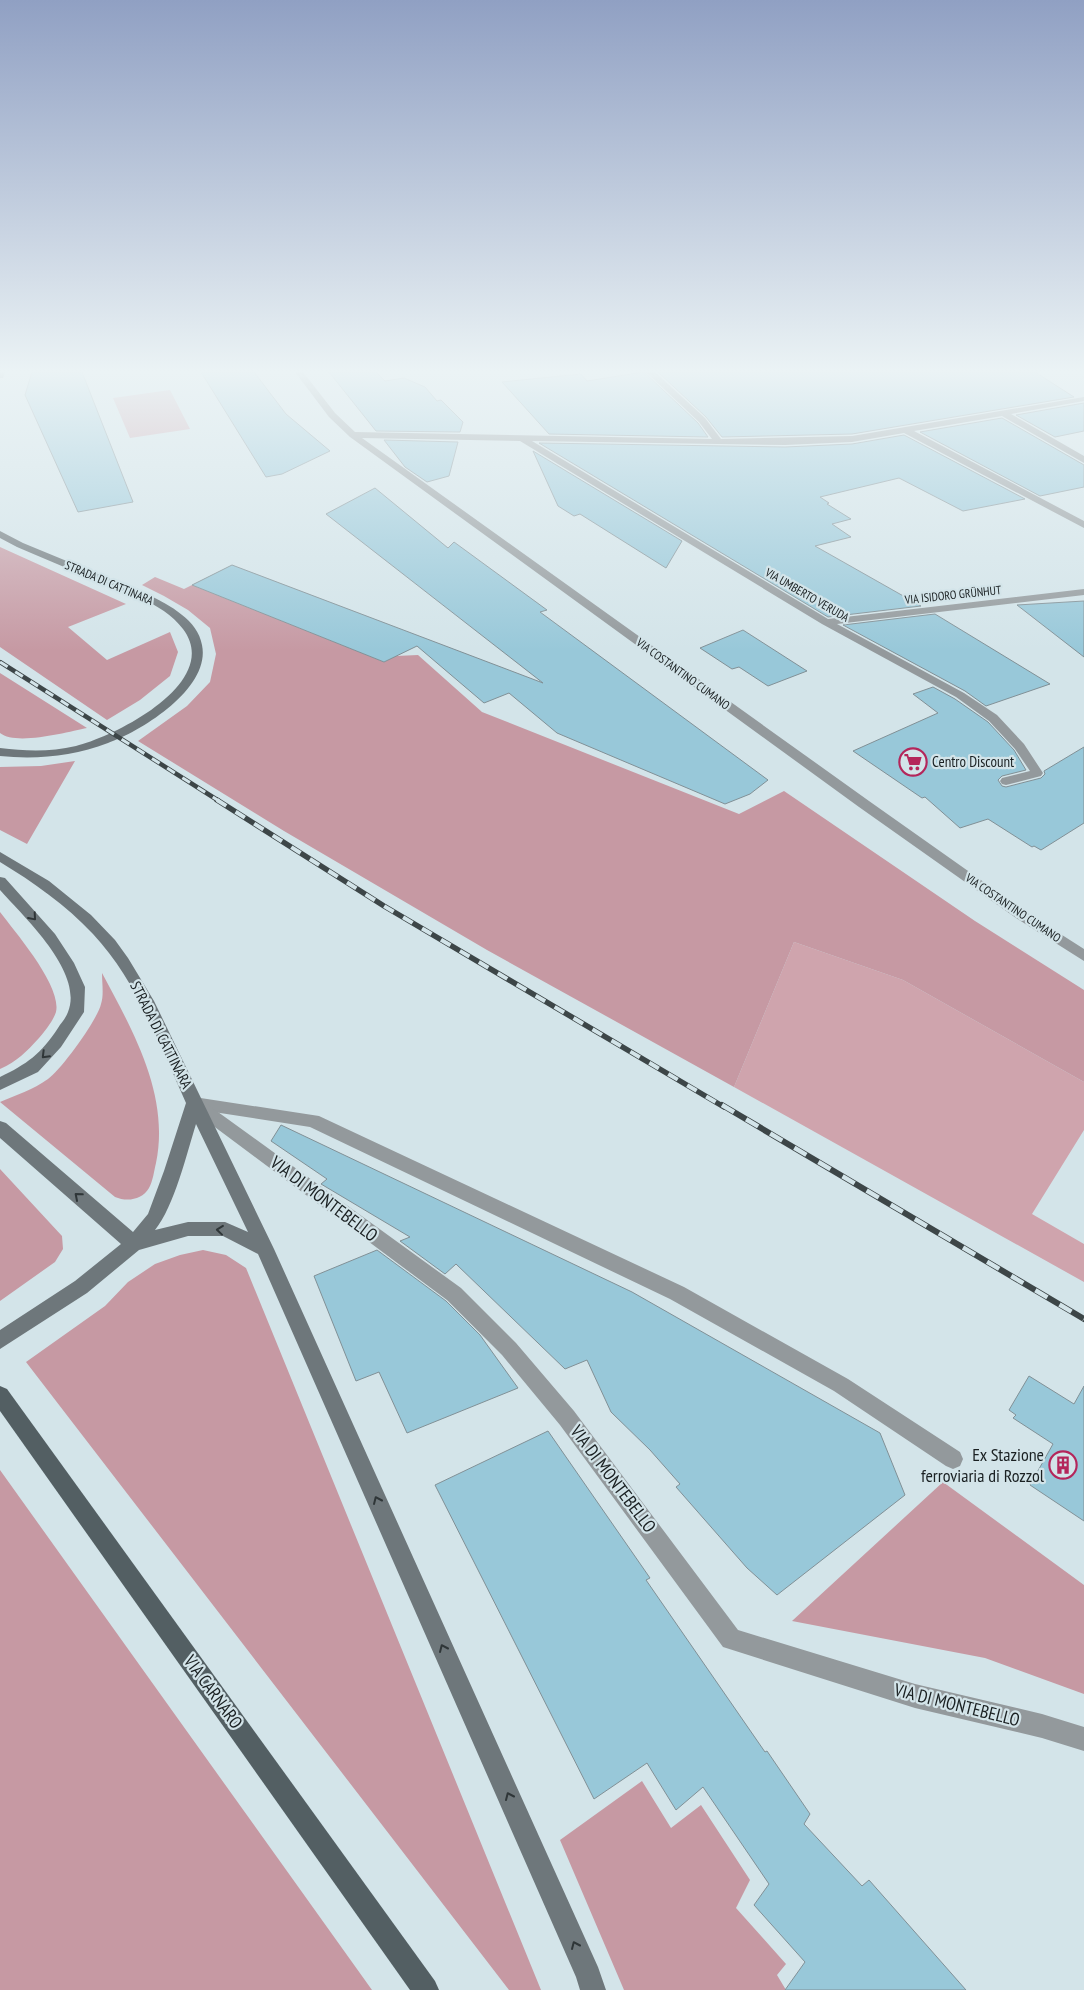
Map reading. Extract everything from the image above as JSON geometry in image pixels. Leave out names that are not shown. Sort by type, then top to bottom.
[{"type":"main road","name":"VIA CARNARO","points":[[0,1395],[426,1990]]},
{"type":"street","name":"VIA COSTANTINO CUMANO","points":[[396,465],[872,809],[1021,915],[1084,956]]},
{"type":"street","name":"VIA UMBERTO VERUDA","points":[[564,465],[613,496],[826,622],[960,695],[993,718],[1020,747],[1037,773],[1006,781]]},
{"type":"street","points":[[971,465],[1084,525]]},
{"type":"street","name":"STRADA DI CATTINARA","points":[[0,534],[20,545],[150,600],[179,618],[196,641],[196,667],[179,694],[143,721],[95,744],[55,754],[14,755],[0,752]]},
{"type":"street","name":"VIA ISIDORO GRÜNHUT","points":[[826,622],[1084,592]]},
{"type":"street","name":"STRADA DI CATTINARA","points":[[0,856],[25,870],[68,902],[110,944],[145,998],[194,1103],[173,1171],[154,1218],[134,1244],[80,1287],[0,1340]]},
{"type":"street","points":[[0,881],[50,937],[67,963],[78,988],[76,1012],[56,1044],[32,1068],[0,1084]]},
{"type":"street","points":[[194,1103],[265,1249],[589,1976],[593,1990]]},
{"type":"street","points":[[194,1103],[313,1121],[677,1293],[841,1385],[953,1459]]},
{"type":"street","name":"VIA DI MONTEBELLO","points":[[194,1103],[454,1294],[509,1349],[567,1418],[731,1639],[915,1696],[1042,1726],[1084,1739]]},
{"type":"street","points":[[0,1128],[134,1244],[188,1230],[225,1229],[265,1249]]},
{"type":"shaded area","points":[[0,547],[126,604],[68,627],[107,660],[170,632],[178,652],[170,676],[140,700],[107,720],[0,647]]},
{"type":"shaded area","points":[[155,577],[184,589],[192,585],[384,662],[396,656],[418,655],[482,712],[739,814],[784,791],[975,921],[1084,990],[1084,1082],[903,980],[794,942],[734,1087],[487,950],[284,831],[138,741],[187,706],[210,682],[216,654],[210,628],[188,610],[142,585]]},
{"type":"shaded area","points":[[0,673],[87,728],[29,738],[8,737],[0,733]]},
{"type":"shaded area","points":[[75,761],[27,844],[0,830],[0,767],[41,766]]},
{"type":"shaded area","points":[[0,912],[45,974],[56,1001],[56,1012],[46,1029],[30,1048],[17,1059],[0,1069]]},
{"type":"shaded area","points":[[794,942],[903,980],[1084,1082],[1084,1130],[1032,1214],[1084,1244],[1084,1282],[734,1087]]},
{"type":"shaded area","points":[[102,973],[146,1064],[158,1113],[159,1138],[152,1182],[146,1192],[129,1200],[115,1197],[0,1102],[48,1079],[70,1055],[93,1021],[101,1004]]},
{"type":"shaded area","points":[[0,1169],[62,1236],[63,1249],[55,1262],[0,1301]]},
{"type":"shaded area","points":[[203,1250],[226,1255],[246,1268],[541,1990],[509,1990],[26,1362],[105,1306],[128,1282],[155,1264],[180,1255]]},
{"type":"shaded area","points":[[0,1470],[372,1990],[0,1990]]},
{"type":"shaded area","points":[[943,1482],[1084,1585],[1084,1694],[985,1658],[792,1621]]},
{"type":"shaded area","points":[[642,1781],[671,1828],[701,1805],[750,1880],[736,1908],[786,1964],[777,1975],[786,1990],[624,1990],[560,1840]]},
{"type":"building","points":[[57,465],[118,465],[133,502],[78,512]]},
{"type":"building","points":[[258,465],[301,465],[282,474],[266,477]]},
{"type":"building","points":[[403,465],[452,465],[449,476],[427,482]]},
{"type":"building","points":[[539,465],[556,465],[682,541],[666,568],[580,514],[574,516],[558,506]]},
{"type":"building","points":[[575,465],[960,465],[1025,499],[963,511],[899,478],[820,497],[829,503],[827,504],[851,519],[832,524],[851,537],[815,546],[921,606],[828,617]]},
{"type":"building","points":[[982,465],[1084,465],[1084,487],[1040,496]]},
{"type":"building","points":[[375,488],[448,548],[454,542],[547,610],[540,612],[768,780],[750,794],[725,804],[557,733],[509,693],[484,703],[417,646],[384,662],[192,585],[232,565],[543,683],[326,514]]},
{"type":"building","points":[[1084,601],[1084,657],[1017,605]]},
{"type":"building","points":[[935,614],[1050,684],[986,706],[965,691],[843,625]]},
{"type":"building","points":[[743,630],[807,671],[768,686],[739,667],[732,669],[700,648]]},
{"type":"building","points":[[933,687],[955,699],[988,722],[1014,750],[1026,770],[1002,776],[998,780],[1002,786],[1006,787],[1041,778],[1045,774],[1044,771],[1084,747],[1084,823],[1041,850],[1034,846],[1032,847],[988,819],[960,828],[925,797],[922,798],[853,751],[938,713],[913,694]]},
{"type":"building","points":[[281,1125],[632,1292],[880,1433],[905,1495],[777,1595],[747,1568],[676,1487],[680,1484],[650,1450],[611,1412],[587,1360],[565,1369],[456,1264],[445,1274],[400,1241],[410,1237],[321,1184],[327,1179],[271,1141]]},
{"type":"building","points":[[377,1250],[446,1301],[480,1335],[518,1388],[407,1433],[379,1372],[356,1381],[314,1276]]},
{"type":"building","name":"Ex Stazione ferroviaria di Rozzol","points":[[1029,1376],[1074,1404],[1084,1386],[1084,1521],[1030,1485],[1053,1444],[1013,1418],[1016,1415],[1009,1410]]},
{"type":"building","points":[[548,1431],[650,1578],[646,1580],[810,1814],[804,1824],[862,1886],[869,1880],[966,1990],[785,1990],[805,1962],[754,1905],[769,1884],[703,1787],[676,1810],[647,1763],[594,1799],[435,1485]]},
{"type":"railway","points":[[0,662],[219,801]]},
{"type":"railway","points":[[217,800],[384,906],[724,1107]]},
{"type":"railway","points":[[722,1105],[1084,1319]]},
{"type":"place","name":"Centro Discount","points":[[913,762]]},
{"type":"place","name":"Ex Stazione ferroviaria di Rozzol","points":[[1063,1465]]}]
